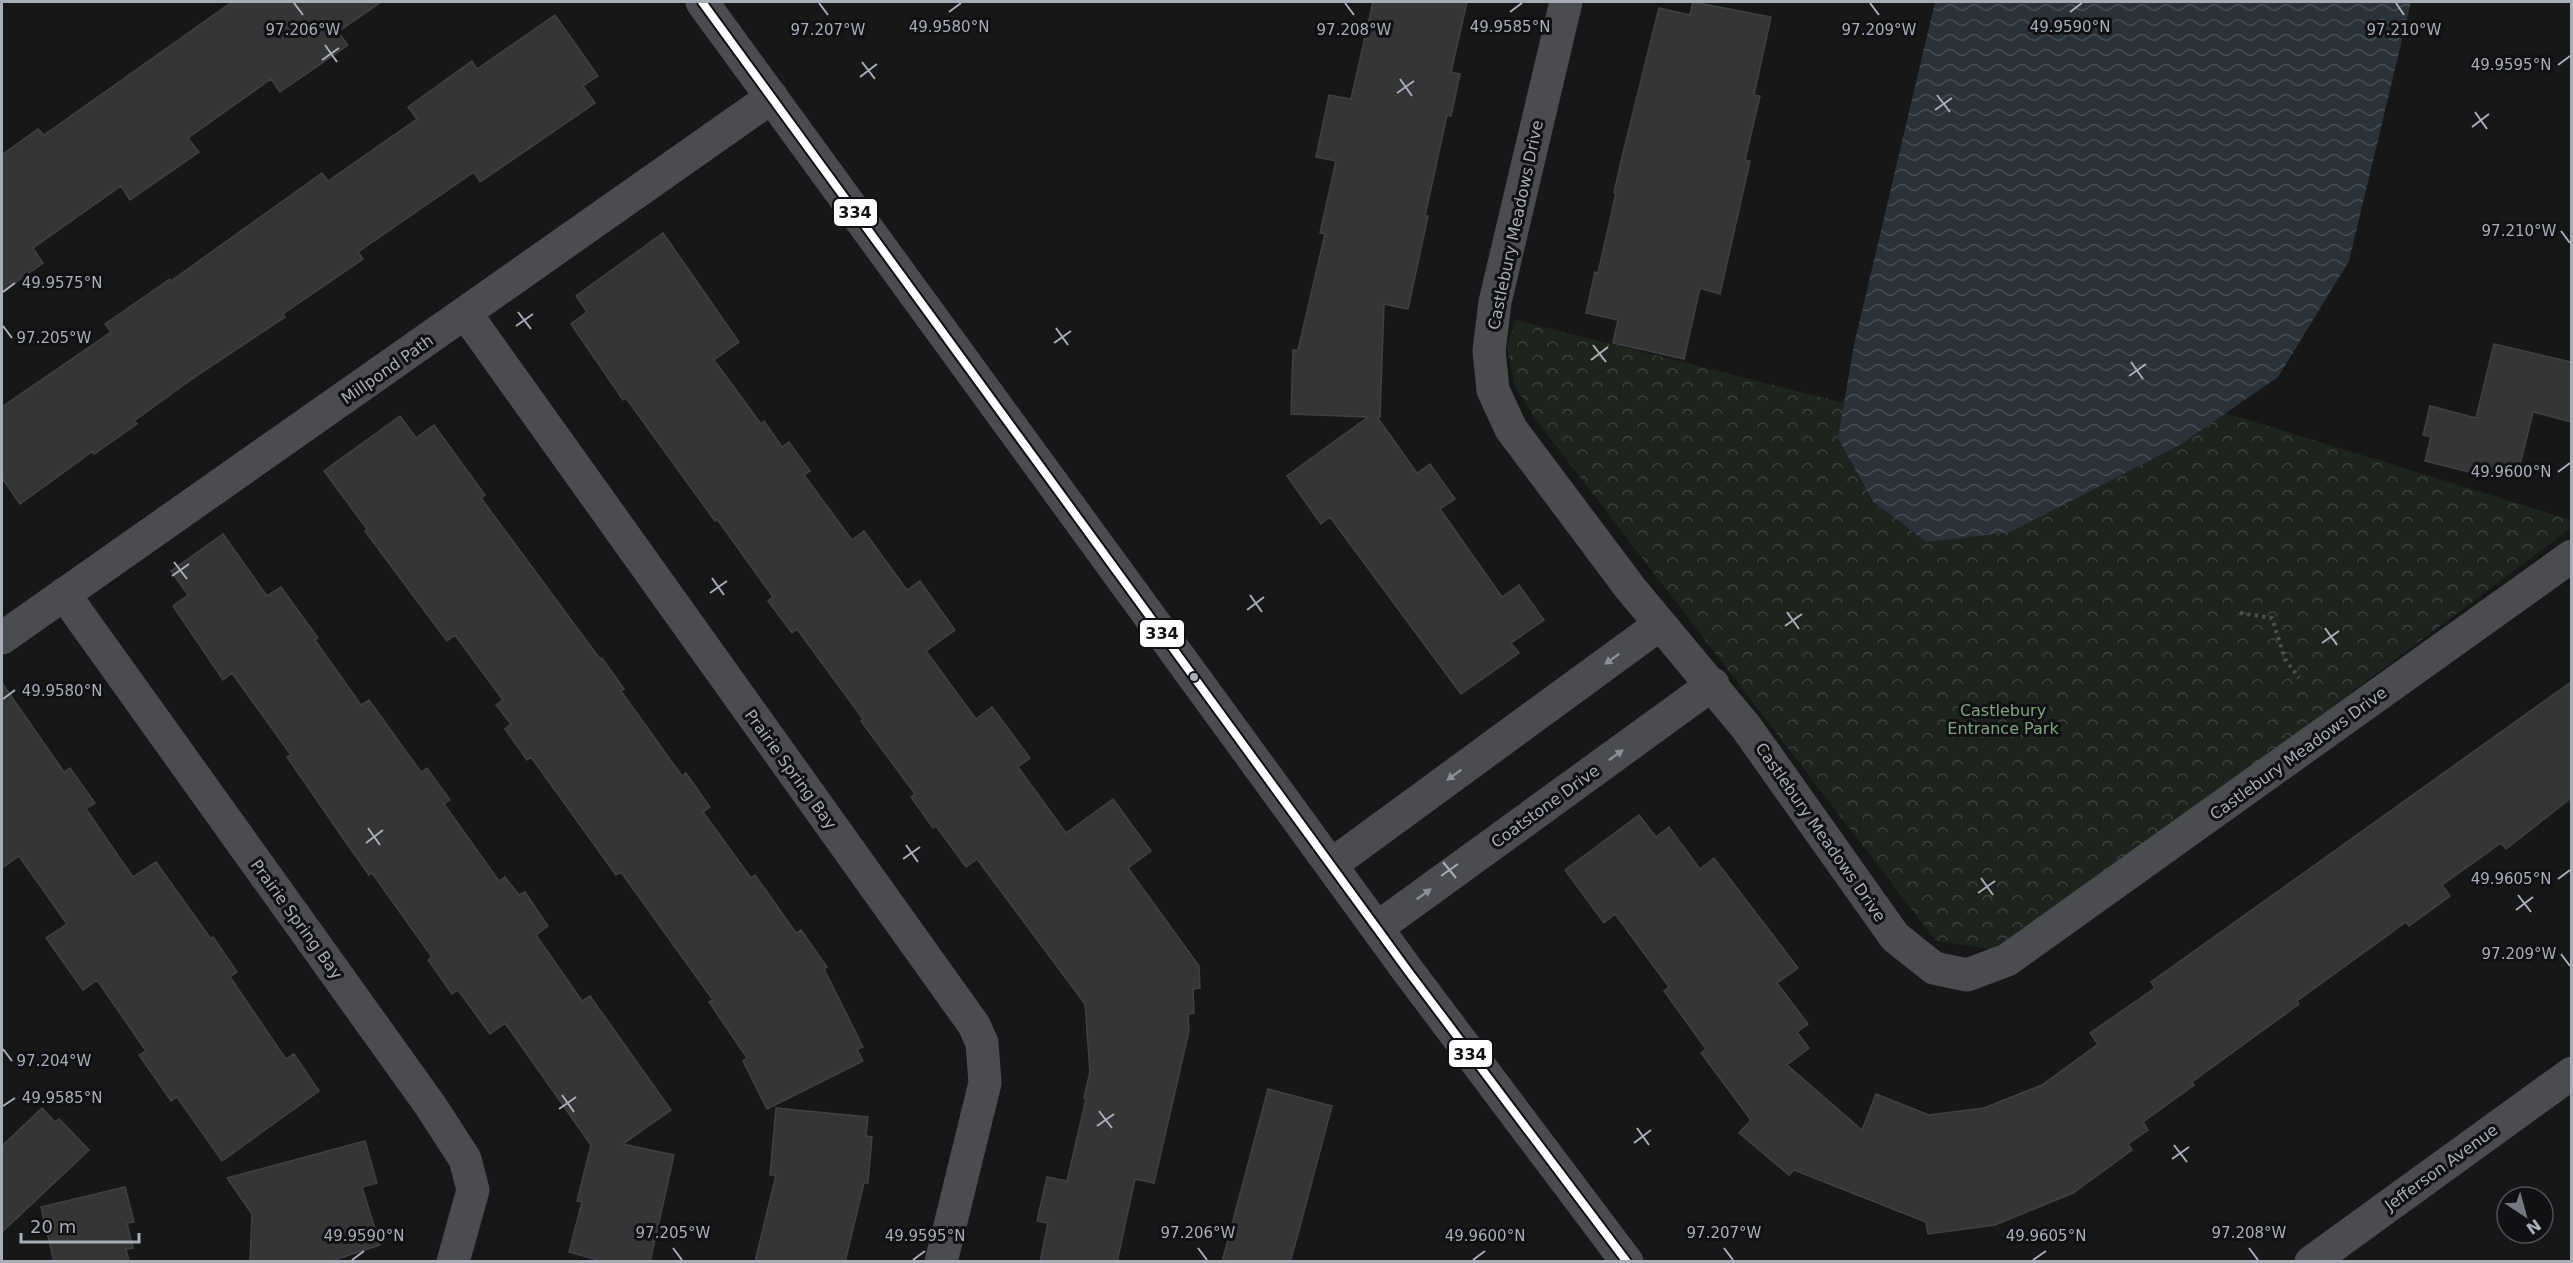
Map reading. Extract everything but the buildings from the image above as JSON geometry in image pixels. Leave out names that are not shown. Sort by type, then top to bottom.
[{"type":"street","points":[[702,2],[1377,928],[1627,1262]]},
{"type":"street","name":"Castlebury Meadows Drive","points":[[1566,2],[1495,302],[1489,351],[1493,390],[1511,429],[1659,625],[1713,684],[1746,727],[1895,937],[1935,968],[1967,975],[2007,960],[2571,556]]},
{"type":"street","name":"Millpond Path","points":[[2,638],[772,97]]},
{"type":"street","name":"Prairie Spring Bay","points":[[466,314],[974,1025],[982,1042],[985,1083],[941,1262]]},
{"type":"street","name":"Prairie Spring Bay","points":[[64,594],[443,1123],[465,1159],[473,1190],[453,1262]]},
{"type":"street","points":[[1331,865],[1659,625]]},
{"type":"street","name":"Coatstone Drive","points":[[1377,928],[1713,684]]},
{"type":"street","name":"Jefferson Avenue","points":[[2312,1262],[2571,1073]]},
{"type":"path","points":[[2240,613],[2272,618],[2285,659],[2299,678]]},
{"type":"green space","name":"Castlebury Entrance Park","points":[[1516,320],[1844,403],[1838,438],[1872,502],[1927,542],[2178,446],[2226,413],[2571,520],[2571,528],[2005,951],[1936,941],[1534,417],[1514,384],[1507,346]]},
{"type":"water","points":[[1935,2],[2411,2],[2349,261],[2278,377],[2178,446],[2010,532],[1927,542],[1873,502],[1838,438],[1854,345]]},
{"type":"transit line","name":"334","points":[[702,2],[1408,971],[1627,1262]]}]
